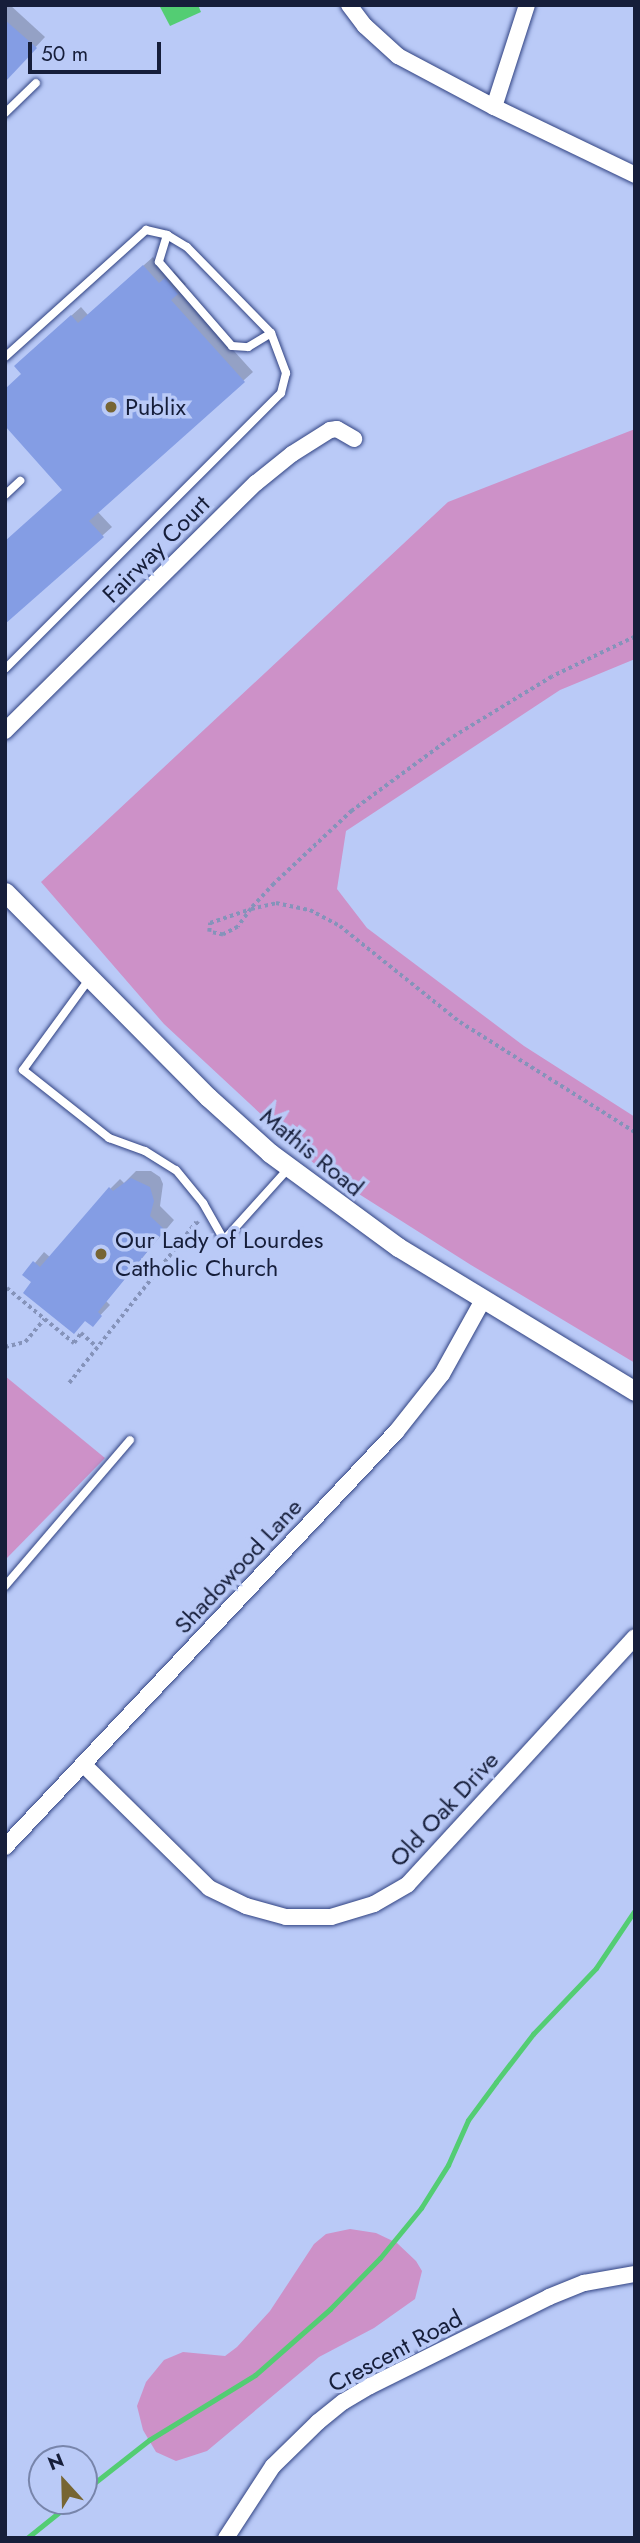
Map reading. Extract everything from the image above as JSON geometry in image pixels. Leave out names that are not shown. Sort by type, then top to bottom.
[{"type":"street","points":[[349,5],[365,26],[398,56],[494,107],[635,175]]},
{"type":"street","points":[[494,107],[527,5]]},
{"type":"street","name":"Fairway Court","points":[[5,731],[265,476],[292,453],[330,430],[337,429],[354,439]]},
{"type":"street","name":"Mathis Road","points":[[5,892],[208,1097],[289,1167],[398,1247],[635,1391]]},
{"type":"street","name":"Shadowood Lane","points":[[5,1847],[396,1432],[442,1374],[484,1300]]},
{"type":"street","name":"Old Oak Drive","points":[[83,1765],[209,1888],[246,1906],[286,1917],[331,1917],[374,1904],[408,1884],[635,1637]]},
{"type":"street","name":"Crescent Road","points":[[226,2538],[274,2466],[318,2422],[343,2402],[370,2385],[549,2297],[594,2280],[635,2274]]},
{"type":"lane","points":[[5,113],[36,83]]},
{"type":"lane","points":[[5,357],[146,230],[167,235],[187,247],[271,333],[286,373],[281,393],[5,669]]},
{"type":"lane","points":[[167,235],[159,262],[232,346],[248,347],[271,333]]},
{"type":"lane","points":[[5,495],[20,481]]},
{"type":"lane","points":[[89,978],[23,1070],[109,1138],[145,1151],[176,1170],[202,1203],[224,1240],[289,1167]]},
{"type":"lane","points":[[5,1586],[130,1440]]},
{"type":"path","points":[[635,637],[596,653],[506,703],[399,775],[326,834],[250,909],[239,927],[223,935],[209,932],[210,923],[250,909],[276,903],[310,910],[340,926],[460,1022],[635,1132]]},
{"type":"path","points":[[69,1383],[196,1222],[211,1233],[218,1230]]},
{"type":"path","points":[[7,1288],[74,1343],[82,1333],[97,1347]]},
{"type":"path","points":[[5,1347],[25,1342],[44,1319]]},
{"type":"path","points":[[5,1490],[5,1499]]},
{"type":"shaded area","points":[[159,5],[198,5],[201,12],[170,26]]},
{"type":"shaded area","points":[[635,429],[635,659],[560,690],[346,831],[337,889],[367,928],[524,1046],[635,1117],[635,1363],[471,1265],[321,1170],[164,1024],[41,882],[448,502]]},
{"type":"shaded area","points":[[5,1376],[105,1458],[5,1560]]},
{"type":"shaded area","points":[[350,2229],[376,2233],[397,2243],[416,2261],[422,2271],[415,2299],[374,2328],[319,2357],[207,2451],[176,2461],[156,2452],[143,2430],[137,2406],[146,2382],[164,2360],[183,2352],[225,2356],[237,2347],[270,2311],[314,2244],[326,2234]]},
{"type":"building","points":[[5,20],[37,48],[5,82]]},
{"type":"building","name":"Publix","points":[[143,265],[159,283],[165,278],[178,294],[171,300],[245,382],[89,521],[104,537],[5,624],[5,541],[62,490],[5,426],[5,389],[21,374],[14,366],[71,315],[78,323]]},
{"type":"building","name":"Our Lady of Lourdes Catholic Church","points":[[131,1178],[150,1187],[154,1201],[150,1216],[165,1230],[98,1312],[102,1316],[93,1327],[85,1321],[74,1334],[23,1293],[31,1282],[22,1275],[33,1261],[40,1267],[109,1187],[113,1191]]},
{"type":"waterway","points":[[98,2480],[149,2440],[255,2375],[330,2309],[380,2258],[421,2208],[448,2165],[468,2120],[533,2034],[596,1968],[635,1910]]},
{"type":"waterway","points":[[27,2538],[56,2515]]},
{"type":"place","name":"Publix","points":[[111,407]]},
{"type":"place","name":"Our Lady of Lourdes Catholic Church","points":[[101,1254]]}]
